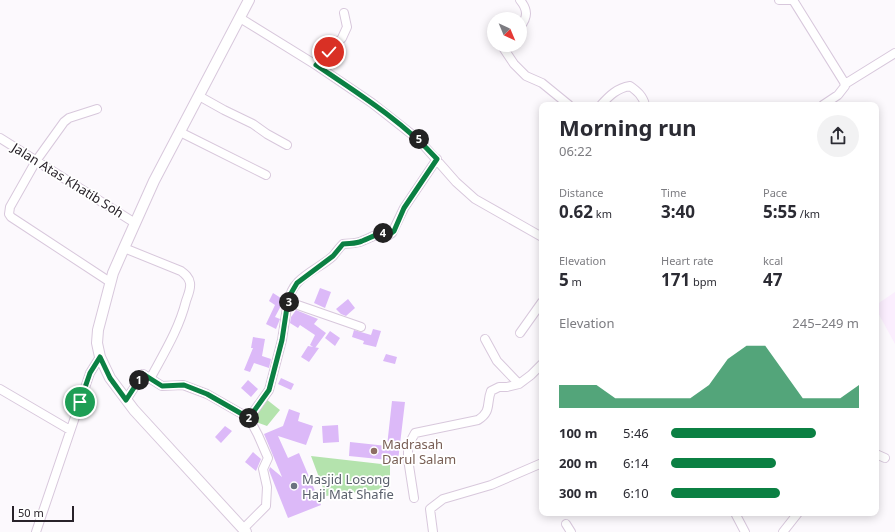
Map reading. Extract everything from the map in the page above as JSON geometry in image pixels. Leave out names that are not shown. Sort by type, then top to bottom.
[{"type":"street","points":[[126,400],[143,374],[162,386],[184,385],[201,392],[249,418],[268,458],[263,469],[267,487],[266,506],[244,531],[126,400],[110,378],[100,357],[97,342],[98,330],[110,282],[135,223],[154,181],[249,0]]},
{"type":"street","points":[[520,0],[525,6],[526,12]]},
{"type":"street","points":[[778,0],[792,0],[845,84]]},
{"type":"street","points":[[316,65],[342,38],[347,27],[344,13]]},
{"type":"street","points":[[240,18],[316,65],[372,103],[420,140],[456,182],[474,199],[539,235]]},
{"type":"street","points":[[506,52],[514,64],[526,76],[542,83],[565,102]]},
{"type":"street","points":[[827,102],[841,92],[845,84],[895,53]]},
{"type":"street","points":[[604,102],[611,95],[630,86],[638,91],[644,102]]},
{"type":"street","points":[[199,96],[253,124],[267,134],[287,144]]},
{"type":"street","points":[[97,109],[69,118],[64,122],[36,161],[10,207],[9,214],[11,217],[110,282]]},
{"type":"street","points":[[180,132],[266,175]]},
{"type":"street","name":"Jalan Atas Khatib Soh","points":[[0,138],[135,223]]},
{"type":"street","points":[[249,418],[269,390],[282,340],[287,307],[290,302],[290,295],[297,283],[333,256],[343,244],[361,242],[374,235],[382,233],[389,235],[392,233],[404,208],[437,159]]},
{"type":"street","points":[[124,248],[181,271],[190,282],[190,288],[177,329],[150,379]]},
{"type":"street","points":[[290,302],[361,327]]},
{"type":"street","points":[[520,333],[539,306]]},
{"type":"street","points":[[485,339],[497,361],[519,384]]},
{"type":"street","points":[[36,532],[90,373],[100,357]]},
{"type":"street","points":[[414,498],[408,459],[408,446],[415,433],[478,420],[485,416],[491,391],[499,387],[508,388],[519,384],[539,367]]},
{"type":"street","points":[[0,389],[70,430]]},
{"type":"street","points":[[879,455],[885,458]]},
{"type":"street","points":[[433,532],[430,509],[443,500],[491,485],[539,465]]},
{"type":"street","points":[[736,516],[744,532]]},
{"type":"street","points":[[782,532],[795,516]]},
{"type":"street","points":[[566,524],[571,532]]},
{"type":"shaded area","points":[[895,292],[895,344],[879,315],[879,303]]},
{"type":"green space","points":[[266,399],[280,410],[267,426],[253,421],[255,413]]},
{"type":"green space","points":[[311,456],[390,465],[390,488],[326,496]]},
{"type":"building","points":[[320,288],[331,292],[325,308],[314,303]]},
{"type":"building","points":[[273,293],[284,300],[275,317],[280,319],[276,329],[266,324],[275,305],[269,301]]},
{"type":"building","points":[[348,299],[355,308],[346,316],[341,314],[336,309]]},
{"type":"building","points":[[296,310],[318,319],[314,324],[326,333],[315,348],[310,345],[315,335],[300,325],[298,328],[290,323],[291,317]]},
{"type":"building","points":[[373,329],[381,331],[376,347],[363,344],[364,341],[352,337],[354,330],[371,335]]},
{"type":"building","points":[[330,331],[340,338],[335,346],[325,338]]},
{"type":"building","points":[[253,337],[265,339],[262,356],[271,359],[269,368],[254,363],[250,372],[244,370],[253,348],[251,348]]},
{"type":"building","points":[[308,346],[319,348],[309,362],[301,357]]},
{"type":"building","points":[[386,354],[397,357],[395,364],[383,361]]},
{"type":"building","points":[[281,378],[294,384],[291,390],[278,384]]},
{"type":"building","points":[[248,380],[258,389],[251,397],[241,388]]},
{"type":"building","points":[[392,401],[405,402],[398,461],[349,456],[350,442],[387,446]]},
{"type":"building","name":"Masjid Losong Haji Mat Shafie","points":[[289,409],[300,413],[298,421],[313,426],[306,445],[278,436],[288,458],[299,453],[321,505],[288,518],[270,473],[270,467],[282,477],[264,434],[283,426]]},
{"type":"building","points":[[338,425],[339,442],[323,443],[322,426]]},
{"type":"building","points":[[225,426],[232,431],[221,443],[215,437]]},
{"type":"building","points":[[253,452],[261,459],[256,471],[245,462]]},
{"type":"place","name":"Madrasah Darul Salam","points":[[374,451]]},
{"type":"place","name":"Masjid Losong Haji Mat Shafie","points":[[294,486]]},
{"type":"route","points":[[80,402],[90,373],[100,357],[110,378],[126,400],[143,374],[162,386],[184,385],[207,394],[249,418],[269,390],[282,340],[287,307],[290,302],[290,295],[297,283],[333,256],[343,244],[361,242],[374,235],[382,233],[389,235],[394,231],[404,208],[437,159],[420,140],[372,103],[316,65],[329,52]]}]
